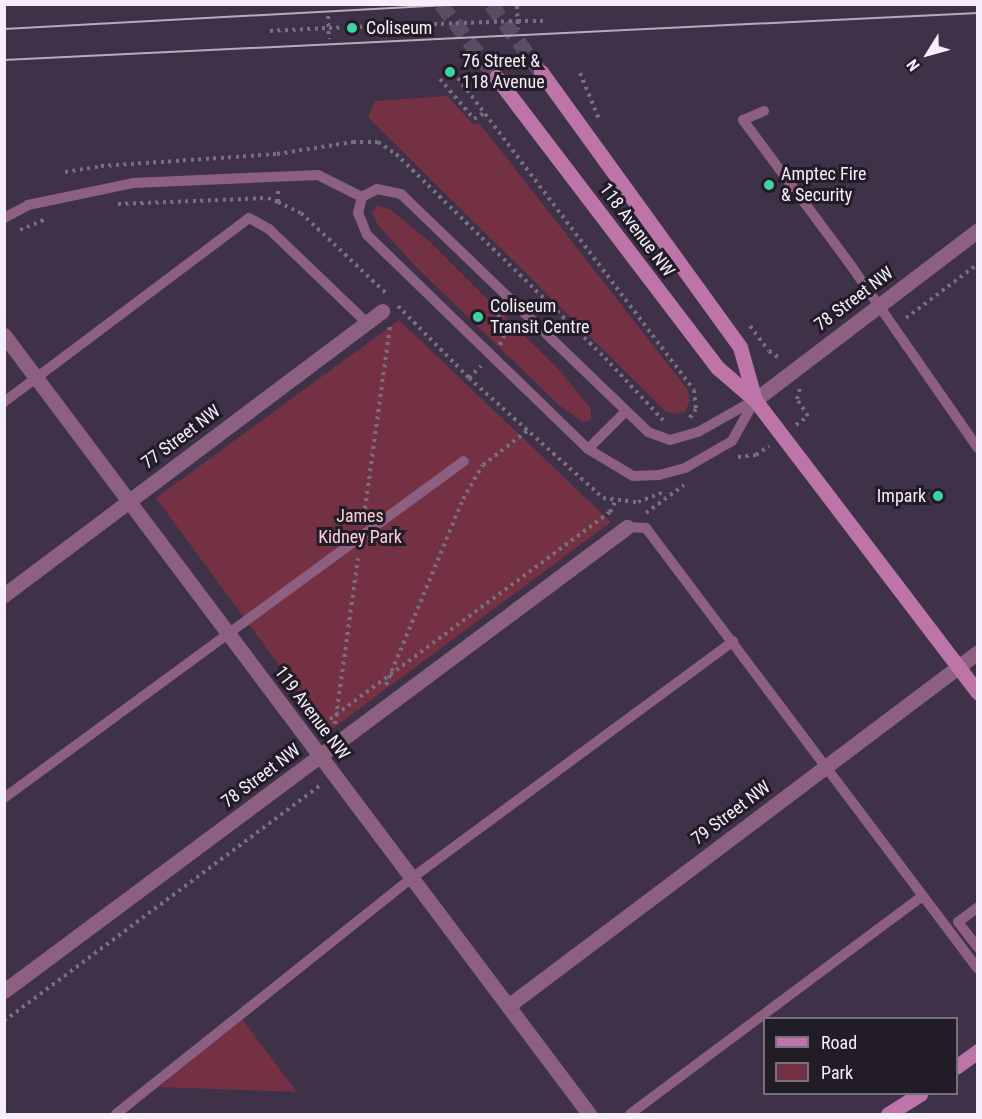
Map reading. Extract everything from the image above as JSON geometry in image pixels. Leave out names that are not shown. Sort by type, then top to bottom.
[{"type":"main road","name":"118 Avenue NW","points":[[541,72],[740,347],[755,400]]},
{"type":"main road","name":"118 Avenue NW","points":[[496,76],[718,368],[755,400],[978,693]]},
{"type":"main road","points":[[958,1066],[978,1051]]},
{"type":"main road","points":[[888,1114],[918,1095]]},
{"type":"street","name":"78 Street NW","points":[[755,400],[978,231]]},
{"type":"street","name":"77 Street NW","points":[[4,595],[382,311]]},
{"type":"street","name":"119 Avenue NW","points":[[4,335],[589,1114]]},
{"type":"street","name":"78 Street NW","points":[[4,992],[627,527]]},
{"type":"street","name":"79 Street NW","points":[[508,1006],[978,652]]},
{"type":"lane","points":[[764,111],[743,120],[891,323],[978,448]]},
{"type":"lane","points":[[4,218],[28,205],[133,183],[318,175],[362,197]]},
{"type":"lane","points":[[377,189],[400,194],[648,432],[670,440],[698,432],[755,400],[732,441],[685,468],[633,476],[588,449],[367,235],[358,213],[362,197],[377,189]]},
{"type":"lane","points":[[4,402],[249,218],[269,229],[367,323]]},
{"type":"lane","points":[[588,449],[625,412]]},
{"type":"lane","points":[[4,798],[464,461]]},
{"type":"lane","points":[[627,527],[646,528],[978,969]]},
{"type":"lane","points":[[116,1114],[412,878],[733,641]]},
{"type":"lane","points":[[630,1114],[922,896]]},
{"type":"lane","points":[[978,907],[958,922],[978,948]]},
{"type":"path","points":[[517,6],[518,29]]},
{"type":"path","points":[[328,16],[329,39]]},
{"type":"path","points":[[270,32],[546,21]]},
{"type":"path","points":[[580,73],[603,127]]},
{"type":"path","points":[[440,79],[474,119],[484,113]]},
{"type":"path","points":[[106,204],[268,198]]},
{"type":"path","points":[[278,202],[301,213],[469,378],[594,491],[615,502],[638,502],[692,479],[627,527]]},
{"type":"path","points":[[15,232],[52,216]]},
{"type":"path","points":[[891,323],[903,320],[978,264]]},
{"type":"path","points":[[469,378],[503,341],[495,319],[530,285]]},
{"type":"path","points":[[744,319],[801,387]]},
{"type":"path","points":[[808,416],[797,399],[801,387],[810,380]]},
{"type":"path","points":[[373,717],[463,499],[483,465],[527,431]]},
{"type":"path","points":[[317,728],[610,512],[615,502]]},
{"type":"path","points":[[4,1021],[334,775]]},
{"type":"green space","points":[[447,96],[473,124],[480,124],[688,390],[690,401],[685,411],[676,414],[665,411],[368,117],[375,101]]},
{"type":"green space","points":[[377,205],[391,210],[430,242],[560,371],[591,409],[591,420],[583,422],[559,405],[414,265],[378,225],[372,213]]},
{"type":"green space","name":"James Kidney Park","points":[[399,320],[611,522],[328,732],[156,498]]},
{"type":"green space","points":[[242,1019],[297,1092],[159,1087]]},
{"type":"tunnel","points":[[441,4],[496,77]]},
{"type":"tunnel","points":[[491,4],[541,72]]},
{"type":"tram line","points":[[4,29],[465,4]]},
{"type":"tram line","points":[[4,60],[978,13]]},
{"type":"place","name":"Coliseum","points":[[352,28]]},
{"type":"place","name":"76 Street & 118 Avenue","points":[[450,72]]},
{"type":"place","name":"Amptec Fire & Security","points":[[769,185]]},
{"type":"place","name":"Coliseum Transit Centre","points":[[478,317]]},
{"type":"place","name":"Impark","points":[[938,496]]}]
